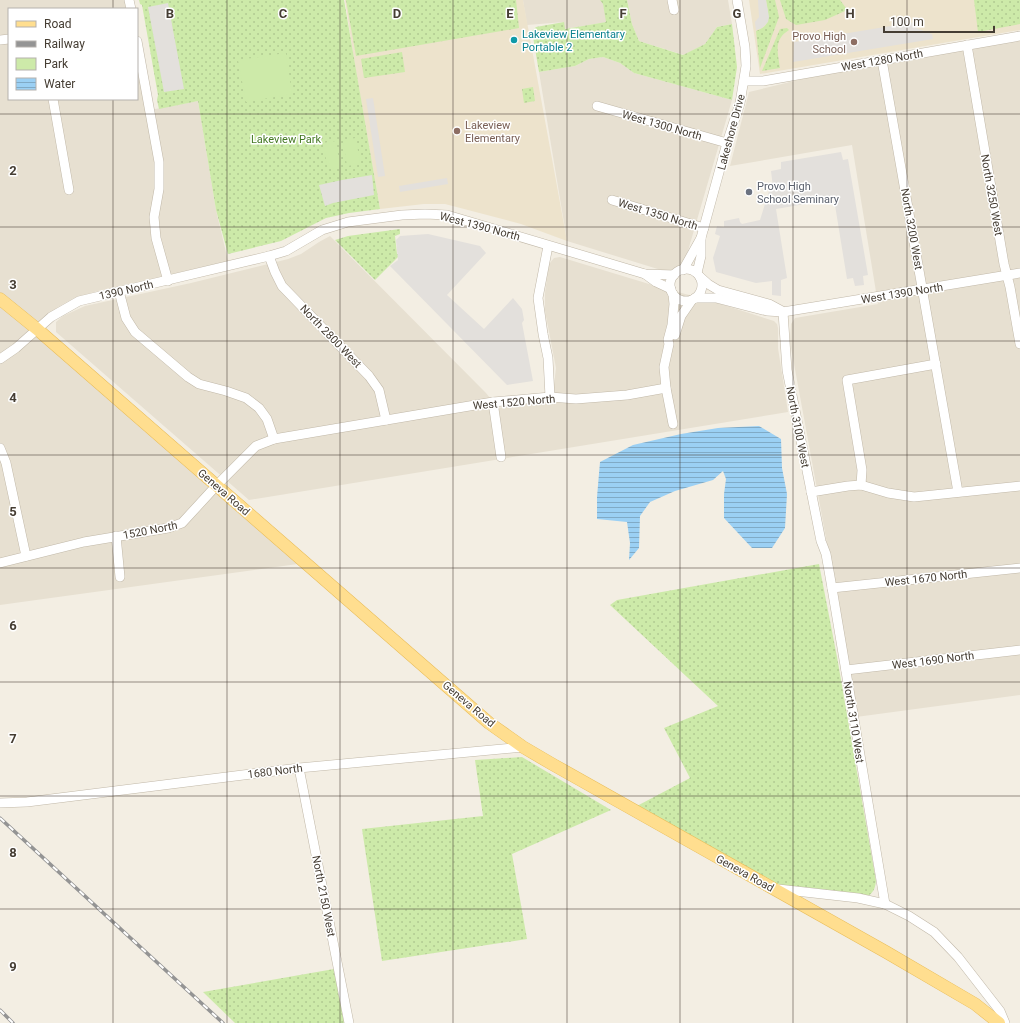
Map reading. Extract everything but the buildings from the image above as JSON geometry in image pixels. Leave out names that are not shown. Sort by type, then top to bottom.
[{"type":"main road","name":"Geneva Road","points":[[0,299],[37,329],[489,723],[552,764],[975,1004],[1000,1023]]},
{"type":"street","points":[[672,0],[674,10]]},
{"type":"street","name":"Lakeshore Drive","points":[[683,270],[701,238],[727,143],[740,103],[746,66],[745,47],[737,0]]},
{"type":"street","name":"West 1280 North","points":[[744,81],[763,81],[1020,36]]},
{"type":"street","name":"North 3250 West","points":[[967,45],[1004,264],[1020,344]]},
{"type":"street","points":[[138,46],[159,162],[159,189],[154,217],[156,238],[168,281]]},
{"type":"street","name":"North 3200 West","points":[[882,60],[958,492]]},
{"type":"street","points":[[53,100],[69,190]]},
{"type":"street","name":"West 1300 North","points":[[597,106],[727,143]]},
{"type":"street","name":"West 1350 North","points":[[612,200],[704,228]]},
{"type":"street","name":"West 1390 North","points":[[269,256],[286,251],[322,230],[337,225],[398,216],[425,214],[447,215],[645,274],[674,275]]},
{"type":"street","name":"Lakeshore Drive","points":[[698,275],[701,256],[701,238]]},
{"type":"street","points":[[548,246],[538,298],[548,358],[550,397]]},
{"type":"street","name":"1390 North","points":[[0,359],[16,348],[51,317],[79,301],[269,256]]},
{"type":"street","name":"North 2800 West","points":[[269,256],[282,286],[355,361],[379,390],[386,420]]},
{"type":"street","points":[[673,424],[666,388],[664,367],[672,325],[674,304],[671,279],[674,275],[683,270],[693,271],[708,284],[718,290],[768,304],[783,312]]},
{"type":"street","name":"West 1390 North","points":[[693,299],[716,298],[767,311],[783,312],[1020,273]]},
{"type":"street","name":"West 1390 North","points":[[645,274],[672,292]]},
{"type":"street","points":[[669,344],[672,342],[681,316],[693,299],[700,293],[702,288],[698,275]]},
{"type":"street","points":[[119,291],[126,318],[135,332],[188,377],[199,384],[246,398],[259,408],[267,419],[274,439]]},
{"type":"street","points":[[672,292],[682,300],[693,299]]},
{"type":"street","name":"North 3100 West","points":[[783,312],[787,370],[821,541]]},
{"type":"street","points":[[860,485],[862,470],[847,380],[936,364]]},
{"type":"street","name":"West 1520 North","points":[[386,420],[493,402],[550,397],[576,399],[605,397],[666,388]]},
{"type":"street","points":[[493,402],[501,457]]},
{"type":"street","name":"1520 North","points":[[0,563],[84,542],[168,528],[182,523],[256,446],[274,439],[386,420]]},
{"type":"street","points":[[0,448],[6,463],[26,556]]},
{"type":"street","points":[[811,492],[860,485],[888,493],[914,497],[1020,486]]},
{"type":"street","points":[[116,536],[120,577]]},
{"type":"street","name":"North 3110 West","points":[[821,541],[826,554],[832,588],[885,904]]},
{"type":"street","name":"West 1670 North","points":[[832,588],[1020,568]]},
{"type":"street","name":"West 1690 North","points":[[846,670],[1020,650]]},
{"type":"street","name":"1680 North","points":[[0,803],[27,802],[299,768],[524,747]]},
{"type":"street","name":"North 2150 West","points":[[299,768],[349,1023]]},
{"type":"street","name":"1680 North","points":[[0,808],[15,806],[27,802]]},
{"type":"street","points":[[771,888],[858,898],[885,904],[920,922],[934,932],[949,946],[1000,1011],[1005,1023]]},
{"type":"shaded area","points":[[0,0],[129,0],[131,8],[8,8],[8,100],[138,100],[138,46],[150,110],[198,101],[216,210],[228,261],[74,298],[58,307],[34,327],[305,563],[0,605]]},
{"type":"shaded area","name":"Lakeview Elementary","points":[[345,0],[523,0],[567,241],[521,224],[445,204],[424,204],[380,209]]},
{"type":"shaded area","points":[[523,0],[606,0],[603,4],[607,22],[564,29],[564,22],[527,25]]},
{"type":"shaded area","points":[[627,0],[728,0],[732,24],[717,27],[705,44],[684,55],[639,41],[632,24]]},
{"type":"shaded area","name":"Provo High School","points":[[749,0],[1020,0],[1020,30],[760,74]]},
{"type":"shaded area","points":[[758,0],[766,0],[769,17],[768,22],[762,28],[756,30],[755,22],[759,17]]},
{"type":"shaded area","points":[[168,3],[184,89],[164,92],[148,7]]},
{"type":"shaded area","points":[[915,22],[916,28],[932,34],[933,39],[793,62],[794,42]]},
{"type":"shaded area","points":[[1020,36],[1020,695],[856,717],[828,549],[790,342],[791,324],[795,318],[878,304],[852,145],[730,166],[749,92],[882,60]]},
{"type":"shaded area","points":[[603,57],[620,63],[634,73],[732,100],[685,261],[678,268],[673,270],[661,270],[567,241],[539,72],[575,66],[589,59]]},
{"type":"shaded area","points":[[373,98],[385,176],[378,177],[366,99]]},
{"type":"shaded area","points":[[841,152],[843,160],[848,159],[868,275],[863,276],[864,285],[855,286],[853,278],[847,279],[834,199],[776,209],[787,278],[781,280],[781,296],[772,295],[772,281],[756,283],[716,272],[713,258],[720,236],[715,234],[717,226],[724,227],[724,221],[739,218],[742,224],[760,220],[770,188],[773,187],[771,171],[781,169],[781,162]]},
{"type":"shaded area","points":[[372,175],[374,195],[325,206],[319,185]]},
{"type":"shaded area","points":[[447,178],[448,184],[400,192],[399,186]]},
{"type":"shaded area","points":[[428,234],[480,246],[486,253],[447,295],[484,329],[513,298],[522,309],[524,320],[522,323],[533,381],[507,385],[390,266],[398,260],[396,240],[400,236]]},
{"type":"shaded area","points":[[330,236],[486,393],[498,408],[532,403],[552,402],[556,368],[545,311],[545,293],[549,264],[554,258],[560,257],[708,300],[774,321],[778,328],[778,348],[788,412],[249,500],[56,332],[56,322],[63,316],[85,306],[191,283],[288,259],[301,254]]},
{"type":"green space","name":"Lakeview Park","points":[[139,0],[344,0],[380,209],[326,218],[281,241],[228,254],[216,210],[198,101],[159,109],[157,100],[158,95],[142,5],[140,4]]},
{"type":"green space","points":[[346,0],[516,0],[519,28],[356,56]]},
{"type":"green space","points":[[600,0],[627,0],[632,24],[639,41],[683,55],[705,44],[717,27],[732,24],[737,67],[732,100],[634,73],[620,63],[603,57],[589,59],[575,66],[539,72],[532,31],[536,27],[564,22],[565,29],[606,22],[603,4]]},
{"type":"green space","points":[[766,0],[775,0],[779,17],[760,68],[756,31],[765,26],[767,22],[768,14]]},
{"type":"green space","points":[[780,0],[840,0],[846,8],[845,11],[825,20],[796,25],[786,19]]},
{"type":"green space","points":[[974,0],[1020,0],[1020,24],[978,32]]},
{"type":"green space","points":[[787,28],[789,30],[781,38],[778,47],[780,68],[762,71],[780,29]]},
{"type":"green space","points":[[402,52],[405,72],[364,78],[361,59]]},
{"type":"green space","points":[[286,53],[292,94],[246,102],[238,60]]},
{"type":"green space","points":[[533,87],[535,101],[524,103],[522,89]]},
{"type":"green space","points":[[356,138],[360,164],[347,166],[343,140]]},
{"type":"green space","points":[[336,141],[340,167],[328,169],[323,143]]},
{"type":"green space","points":[[400,229],[400,234],[395,236],[397,254],[401,254],[375,280],[335,240],[348,236]]},
{"type":"green space","points":[[819,564],[837,657],[876,881],[874,890],[868,896],[773,884],[635,807],[690,778],[664,728],[718,706],[610,605],[617,600]]},
{"type":"green space","points":[[522,757],[611,810],[512,854],[527,939],[382,961],[362,829],[483,816],[475,760]]},
{"type":"green space","points":[[334,969],[345,1023],[235,1023],[203,992]]},
{"type":"water","points":[[759,426],[781,439],[782,468],[787,494],[785,528],[772,548],[752,548],[724,518],[724,494],[726,479],[723,471],[713,480],[675,491],[650,502],[640,516],[639,548],[629,560],[630,543],[627,522],[597,519],[600,462],[633,445],[681,434],[718,428]]},
{"type":"railway","points":[[0,818],[223,1023]]},
{"type":"railway","points":[[0,1010],[13,1023]]},
{"type":"place","name":"Lakeview Elementary Portable 2","points":[[514,40]]},
{"type":"place","name":"Provo High School","points":[[854,42]]},
{"type":"place","name":"Lakeview Elementary","points":[[457,131]]},
{"type":"place","name":"Provo High School Seminary","points":[[749,192]]}]
